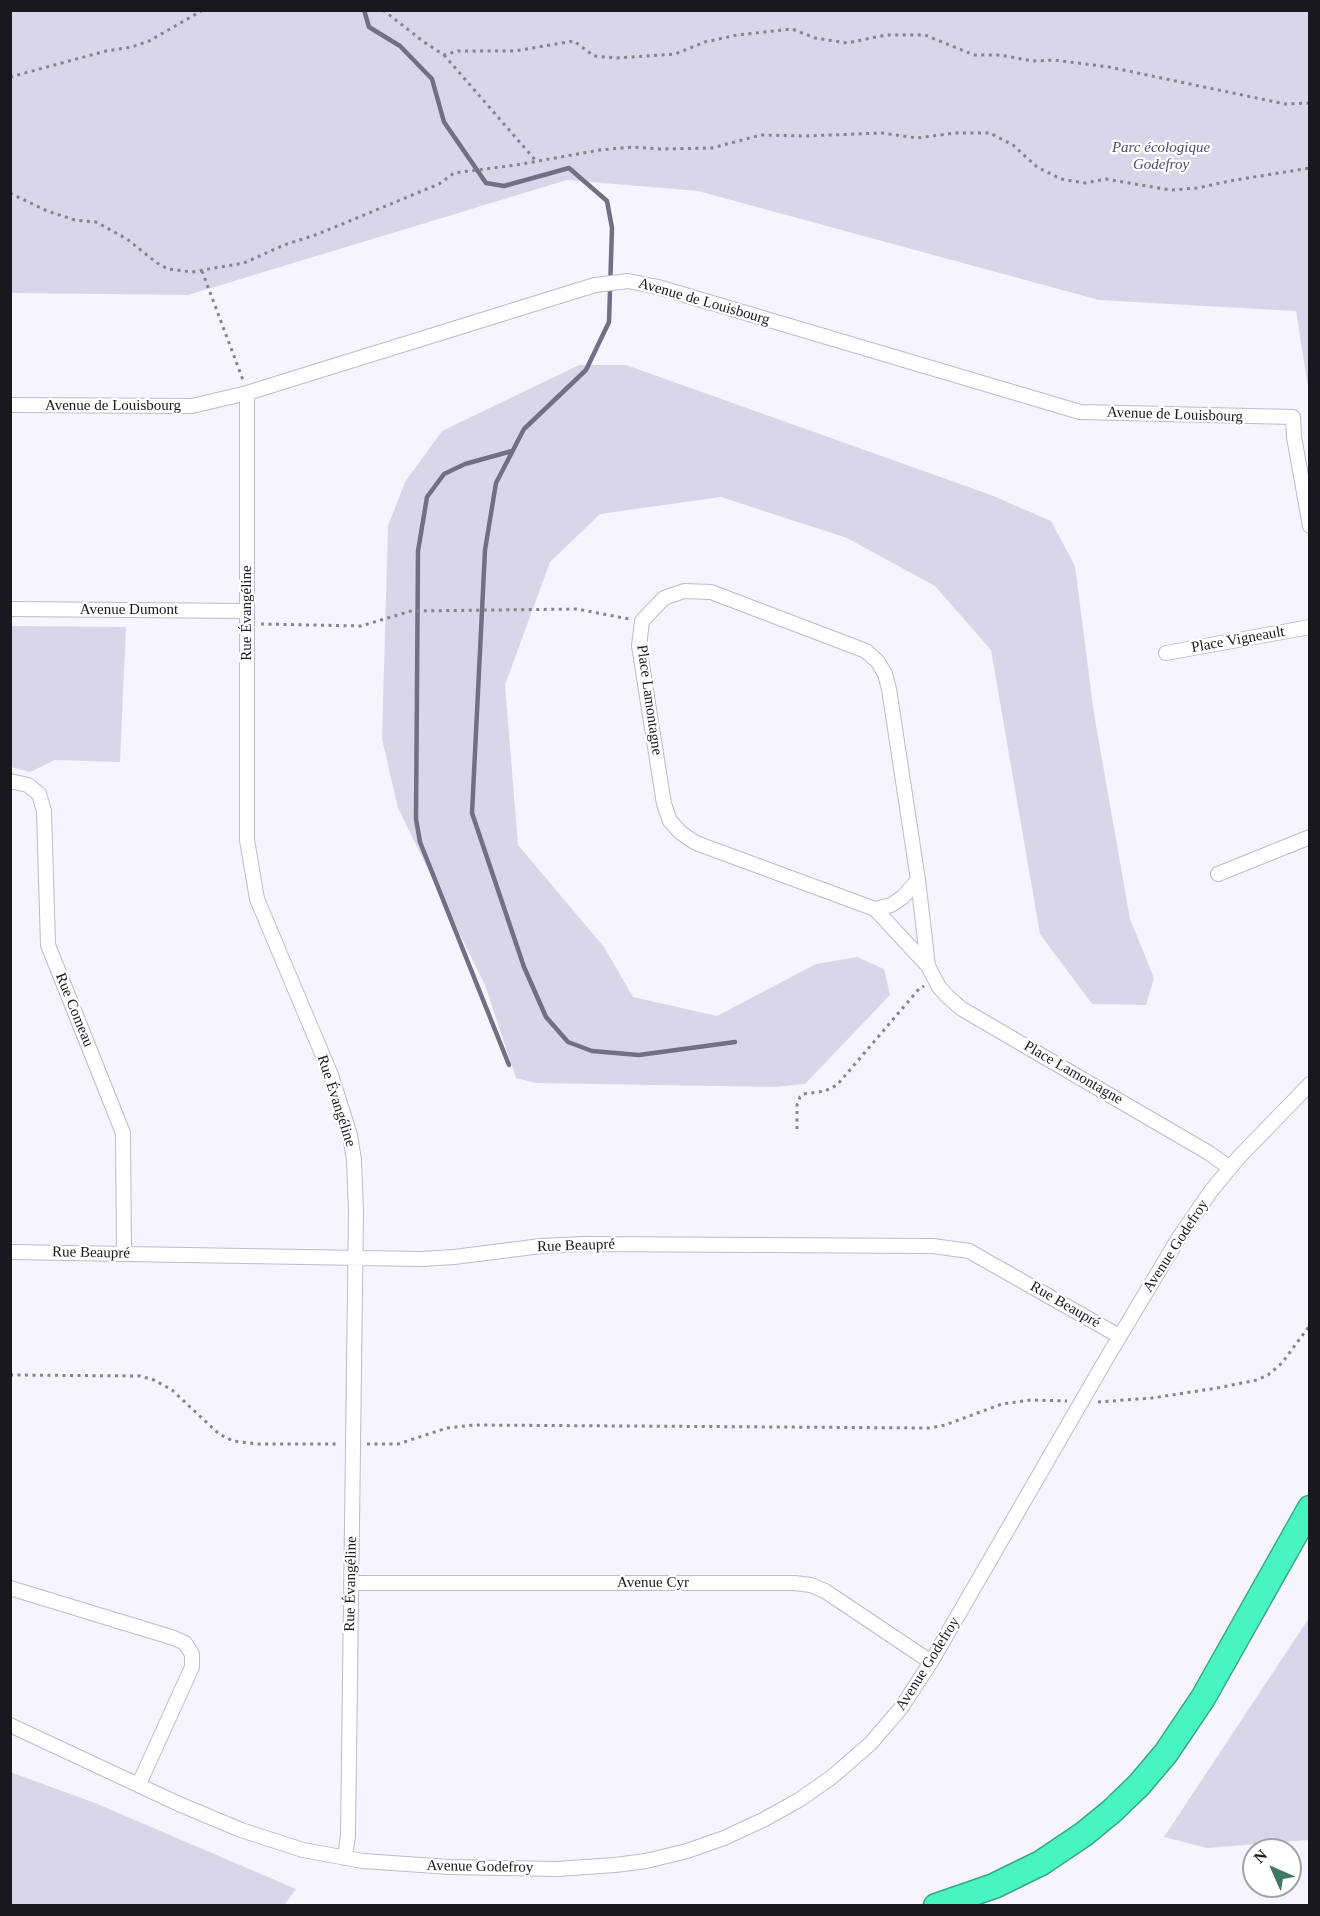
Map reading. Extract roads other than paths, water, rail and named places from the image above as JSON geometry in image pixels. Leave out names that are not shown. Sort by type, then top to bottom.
[{"type":"highway","points":[[936,1905],[994,1886],[1041,1863],[1084,1834],[1139,1785],[1166,1753],[1203,1698],[1310,1508]]},
{"type":"street","name":"Avenue de Louisbourg","points":[[10,405],[192,406],[247,393],[595,285],[628,281],[680,294],[1080,412],[1293,417],[1294,437],[1310,526]]},
{"type":"street","name":"Rue Évangéline","points":[[247,393],[247,840],[257,898],[331,1075],[350,1135],[354,1160],[348,1835],[345,1858]]},
{"type":"street","name":"Place Lamontagne","points":[[928,966],[918,880],[889,689],[885,674],[878,662],[866,651],[711,592],[684,591],[664,598],[642,621],[639,646],[664,804],[670,821],[681,833],[696,843],[875,909],[928,966],[939,987],[962,1009],[1209,1153],[1230,1168]]},
{"type":"street","name":"Avenue Dumont","points":[[10,609],[247,617]]},
{"type":"street","name":"Place Vigneault","points":[[1166,653],[1310,627]]},
{"type":"street","name":"Rue Comeau","points":[[10,781],[28,785],[39,794],[44,811],[48,945],[123,1133],[124,1254]]},
{"type":"street","points":[[1218,874],[1310,837]]},
{"type":"street","points":[[875,909],[891,905],[903,897],[918,880]]},
{"type":"street","name":"Avenue Godefroy","points":[[10,1725],[206,1816],[264,1839],[303,1850],[345,1858],[409,1866],[565,1868],[636,1863],[676,1854],[736,1833],[776,1813],[832,1777],[862,1752],[907,1700],[932,1662],[1119,1336],[1178,1239],[1230,1168],[1274,1118],[1310,1084]]},
{"type":"street","name":"Rue Beaupré","points":[[10,1252],[354,1258],[454,1257],[541,1246],[584,1244],[952,1248],[969,1251],[990,1261],[1119,1336]]},
{"type":"street","name":"Avenue Cyr","points":[[351,1583],[794,1583],[811,1585],[825,1591],[932,1662]]},
{"type":"street","points":[[10,1588],[185,1643],[192,1654],[192,1667],[139,1784]]},
{"type":"waterway","points":[[364,10],[369,27],[400,46],[432,79],[444,122],[486,183],[504,186],[569,168],[607,201],[612,228],[609,322],[586,370],[524,429],[496,483],[485,550],[472,813],[524,967],[546,1017],[568,1042],[592,1051],[639,1055],[735,1042]]},
{"type":"waterway","points":[[509,1065],[420,842],[416,819],[418,551],[427,497],[444,474],[465,464],[512,451]]},
{"type":"park label","name":"Parc écologique Godefroy","points":[[1161,156]]}]
